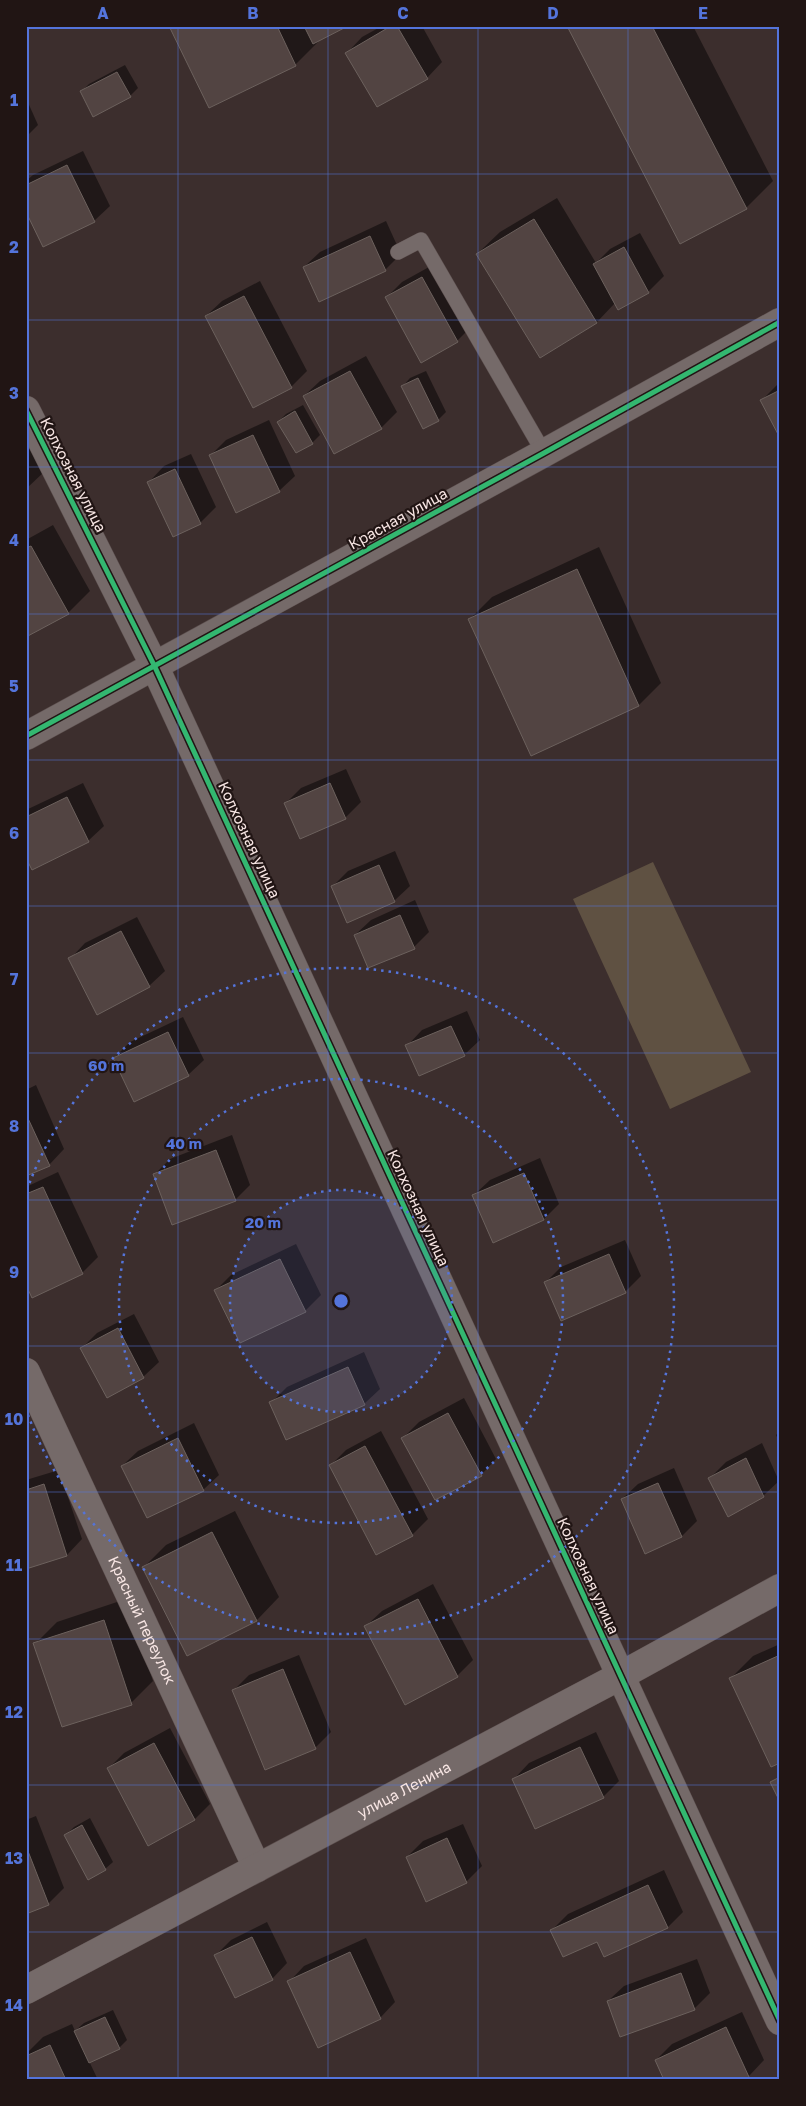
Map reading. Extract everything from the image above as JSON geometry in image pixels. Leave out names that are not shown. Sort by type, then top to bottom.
[{"type":"street","name":"Красная улица","points":[[26,736],[780,322]]},
{"type":"street","name":"Колхозная улица","points":[[26,410],[154,665],[780,2021]]},
{"type":"street","name":"Красный переулок","points":[[26,1372],[257,1868]]},
{"type":"street","name":"улица Ленина","points":[[26,1990],[620,1676],[780,1588]]},
{"type":"lane","points":[[398,252],[422,240],[544,453]]},
{"type":"shaded area","points":[[653,862],[751,1072],[670,1109],[573,899]]},
{"type":"building","points":[[169,26],[277,26],[296,66],[209,108]]},
{"type":"building","points":[[304,26],[348,26],[313,44]]},
{"type":"building","points":[[391,26],[397,26],[428,79],[377,107],[345,53]]},
{"type":"building","points":[[567,26],[652,26],[747,209],[680,244]]},
{"type":"building","points":[[117,72],[131,97],[93,117],[80,91]]},
{"type":"building","points":[[67,165],[95,222],[43,247],[26,212],[26,185]]},
{"type":"building","points":[[534,219],[597,323],[540,358],[476,254]]},
{"type":"building","points":[[370,236],[386,271],[319,302],[303,267]]},
{"type":"building","points":[[624,247],[649,293],[618,310],[593,264]]},
{"type":"building","points":[[422,277],[458,342],[421,363],[385,297]]},
{"type":"building","points":[[244,296],[292,388],[253,408],[205,316]]},
{"type":"building","points":[[350,371],[382,429],[334,454],[303,396]]},
{"type":"building","points":[[418,378],[439,421],[423,429],[401,386]]},
{"type":"building","points":[[780,390],[780,438],[760,400]]},
{"type":"building","points":[[295,411],[313,444],[296,453],[277,422]]},
{"type":"building","points":[[253,435],[280,492],[236,513],[209,455]]},
{"type":"building","points":[[175,469],[201,524],[173,537],[147,482]]},
{"type":"building","points":[[31,546],[69,614],[26,637],[26,548]]},
{"type":"building","points":[[577,569],[639,706],[531,756],[468,619]]},
{"type":"building","points":[[330,783],[346,819],[300,839],[284,803]]},
{"type":"building","points":[[67,797],[89,842],[32,870],[26,858],[26,817]]},
{"type":"building","points":[[379,865],[395,902],[347,923],[331,886]]},
{"type":"building","points":[[400,915],[415,949],[368,968],[354,935]]},
{"type":"building","points":[[121,931],[150,987],[97,1015],[68,958]]},
{"type":"building","points":[[451,1026],[465,1056],[419,1076],[405,1045]]},
{"type":"building","points":[[168,1032],[189,1076],[134,1102],[113,1058]]},
{"type":"building","points":[[26,1114],[50,1166],[26,1176]]},
{"type":"building","points":[[216,1150],[236,1201],[172,1225],[153,1174]]},
{"type":"building","points":[[524,1173],[544,1220],[493,1243],[472,1195]]},
{"type":"building","points":[[43,1187],[83,1274],[32,1298],[26,1285],[26,1194]]},
{"type":"building","points":[[609,1254],[626,1293],[561,1321],[544,1282]]},
{"type":"building","points":[[280,1259],[306,1312],[240,1343],[214,1290]]},
{"type":"building","points":[[118,1328],[144,1378],[107,1398],[80,1348]]},
{"type":"building","points":[[348,1367],[365,1405],[286,1440],[269,1402]]},
{"type":"building","points":[[448,1413],[482,1476],[435,1500],[401,1438]]},
{"type":"building","points":[[178,1438],[204,1491],[147,1518],[121,1466]]},
{"type":"building","points":[[365,1446],[413,1536],[376,1555],[329,1465]]},
{"type":"building","points":[[746,1458],[764,1497],[728,1517],[708,1478]]},
{"type":"building","points":[[658,1483],[682,1537],[645,1554],[621,1499]]},
{"type":"building","points":[[44,1484],[67,1556],[26,1569],[26,1490]]},
{"type":"building","points":[[212,1532],[257,1621],[187,1656],[142,1567]]},
{"type":"building","points":[[418,1599],[458,1677],[405,1705],[364,1626]]},
{"type":"building","points":[[104,1620],[132,1705],[62,1727],[33,1643]]},
{"type":"building","points":[[780,1655],[780,1763],[771,1767],[729,1678]]},
{"type":"building","points":[[283,1669],[316,1749],[265,1770],[232,1690]]},
{"type":"building","points":[[154,1743],[195,1820],[148,1846],[107,1768]]},
{"type":"building","points":[[580,1747],[604,1798],[535,1829],[512,1779]]},
{"type":"building","points":[[780,1777],[780,1802],[770,1782]]},
{"type":"building","points":[[82,1825],[106,1870],[88,1880],[64,1835]]},
{"type":"building","points":[[447,1838],[467,1883],[426,1902],[406,1857]]},
{"type":"building","points":[[26,1846],[49,1905],[26,1914]]},
{"type":"building","points":[[648,1885],[668,1928],[604,1957],[597,1942],[563,1957],[550,1930]]},
{"type":"building","points":[[252,1937],[273,1980],[235,1998],[214,1955]]},
{"type":"building","points":[[350,1952],[381,2019],[318,2048],[287,1981]]},
{"type":"building","points":[[681,1973],[695,2010],[620,2037],[607,2001]]},
{"type":"building","points":[[105,2017],[120,2049],[89,2063],[74,2031]]},
{"type":"building","points":[[726,2027],[749,2077],[743,2080],[664,2080],[655,2060]]},
{"type":"building","points":[[50,2045],[66,2080],[29,2080],[26,2074],[26,2056]]},
{"type":"cycle path","points":[[26,736],[780,322]]},
{"type":"cycle path","points":[[26,410],[154,665],[780,2021]]}]
